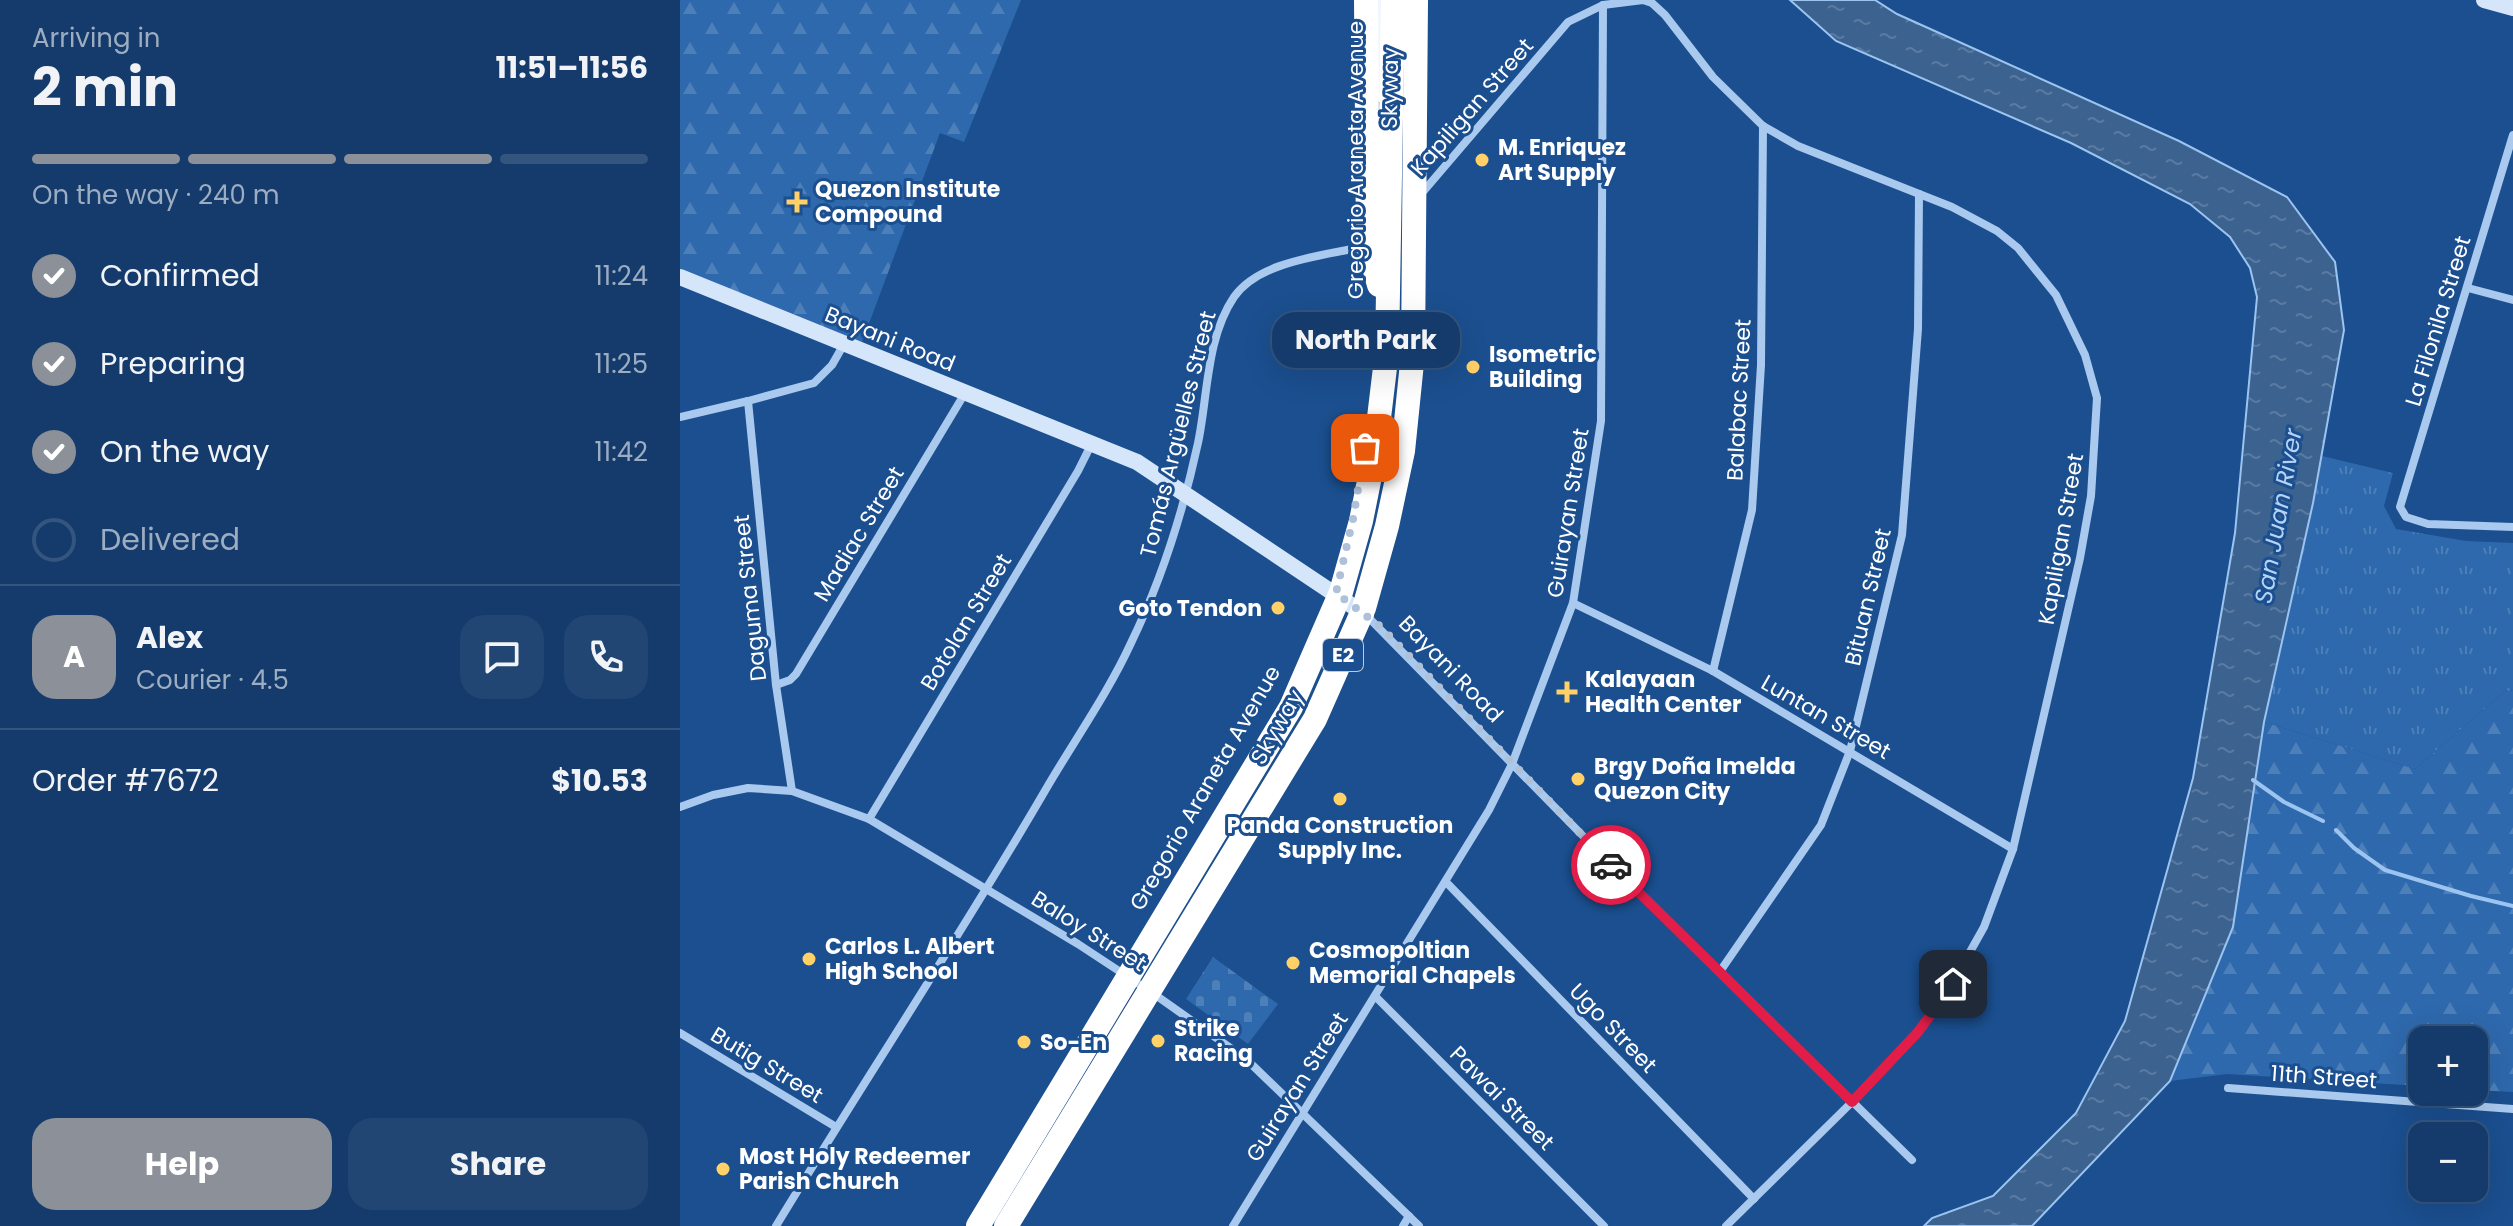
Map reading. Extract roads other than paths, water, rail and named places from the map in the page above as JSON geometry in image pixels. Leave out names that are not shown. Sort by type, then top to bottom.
[{"type":"highway","points":[[1366,0],[1373,237],[1379,285]]},
{"type":"highway","name":"Skyway","points":[[978,1226],[1291,707],[1341,592],[1361,521],[1375,451],[1387,351],[1393,0]]},
{"type":"highway","name":"Skyway","points":[[1006,1226],[1315,719],[1364,608],[1387,526],[1403,451],[1413,353],[1416,0]]},
{"type":"highway","points":[[1020,1226],[1111,1051]]},
{"type":"main road","name":"Gregorio Araneta Avenue","points":[[1373,237],[1380,0]]},
{"type":"main road","points":[[1014,1226],[1320,718],[1366,615],[1392,525],[1407,451],[1420,352],[1423,0]]},
{"type":"main road","name":"Gregorio Araneta Avenue","points":[[972,1226],[1287,703],[1336,593],[1365,448],[1377,351],[1379,285]]},
{"type":"street","name":"Kapiligan Street","points":[[1422,193],[1568,22],[1603,5],[1643,0],[1652,3],[1665,15],[1713,77],[1763,126],[1798,146],[1919,194],[1997,231],[2040,273],[2056,295],[2085,355],[2097,398],[2091,496],[2080,558],[2013,849],[1984,927],[1943,1000],[1918,1032],[1726,1226]]},
{"type":"street","points":[[2484,0],[2513,8]]},
{"type":"street","name":"Guirayan Street","points":[[1233,1226],[1489,810],[1512,764],[1573,603],[1601,421],[1603,5]]},
{"type":"street","name":"Balabac Street","points":[[1713,671],[1752,510],[1761,365],[1763,126]]},
{"type":"street","name":"La Filonila Street","points":[[2513,135],[2400,507],[2406,517],[2428,524],[2513,527]]},
{"type":"street","name":"Bituan Street","points":[[1721,970],[1821,825],[1850,751],[1902,535],[1918,329],[1919,194]]},
{"type":"street","name":"Tomás Argüelles Street","points":[[776,1226],[988,889],[1130,645],[1163,569],[1187,494],[1203,422],[1214,350],[1224,315],[1234,297],[1254,278],[1272,268],[1373,237]]},
{"type":"street","name":"Bayani Road","points":[[680,277],[1137,462],[1336,593],[1366,615],[1637,891],[1912,1160]]},
{"type":"street","points":[[2468,288],[2513,300]]},
{"type":"street","points":[[680,417],[814,383],[832,365],[844,344]]},
{"type":"street","name":"Madiac Street","points":[[776,685],[796,674],[966,392]]},
{"type":"street","name":"Daguma Street","points":[[748,401],[776,685],[792,791]]},
{"type":"street","name":"Botolan Street","points":[[869,819],[1092,443]]},
{"type":"street","name":"Luntan Street","points":[[1573,603],[1713,671],[2013,849]]},
{"type":"street","name":"Baloy Street","points":[[680,807],[713,795],[748,788],[792,791],[869,819],[1125,974],[1246,1059],[1419,1226]]},
{"type":"street","name":"Ugo Street","points":[[1446,882],[1754,1199]]},
{"type":"street","name":"Pawai Street","points":[[1375,996],[1604,1226]]},
{"type":"street","name":"Butig Street","points":[[680,1033],[836,1127]]},
{"type":"street","name":"11th Street","points":[[2228,1088],[2513,1109]]},
{"type":"street","points":[[1403,1226],[1409,1216]]},
{"type":"water","name":"San Juan River","points":[[1790,0],[1875,0],[1897,14],[2179,141],[2287,197],[2335,262],[2344,330],[2313,503],[2264,722],[2233,927],[2170,1081],[2032,1226],[1924,1226],[1932,1218],[1993,1196],[2076,1113],[2125,1021],[2193,778],[2235,533],[2257,297],[2250,268],[2230,237],[2190,204],[2071,143],[1836,41]]},
{"type":"waterway","points":[[2253,780],[2284,802],[2323,821]]},
{"type":"waterway","points":[[2336,830],[2354,848],[2385,870],[2513,906]]},
{"type":"place","name":"M. Enriquez Art Supply","points":[[1482,160]]},
{"type":"place","name":"Quezon Institute Compound","points":[[797,202]]},
{"type":"place","name":"Isometric Building","points":[[1473,367]]},
{"type":"place","name":"North Park","points":[[1365,448]]},
{"type":"place","name":"Goto Tendon","points":[[1278,608]]},
{"type":"place","name":"Kalayaan Health Center","points":[[1567,692]]},
{"type":"place","name":"Brgy Doña Imelda Quezon City","points":[[1578,779]]},
{"type":"place","name":"Panda Construction Supply Inc.","points":[[1340,799]]},
{"type":"place","name":"Carlos L. Albert High School","points":[[809,959]]},
{"type":"place","name":"Cosmopoltian Memorial Chapels","points":[[1293,963]]},
{"type":"place","name":"Strike Racing","points":[[1158,1041]]},
{"type":"place","name":"So-En","points":[[1024,1042]]},
{"type":"place","name":"Most Holy Redeemer Parish Church","points":[[723,1169]]}]
